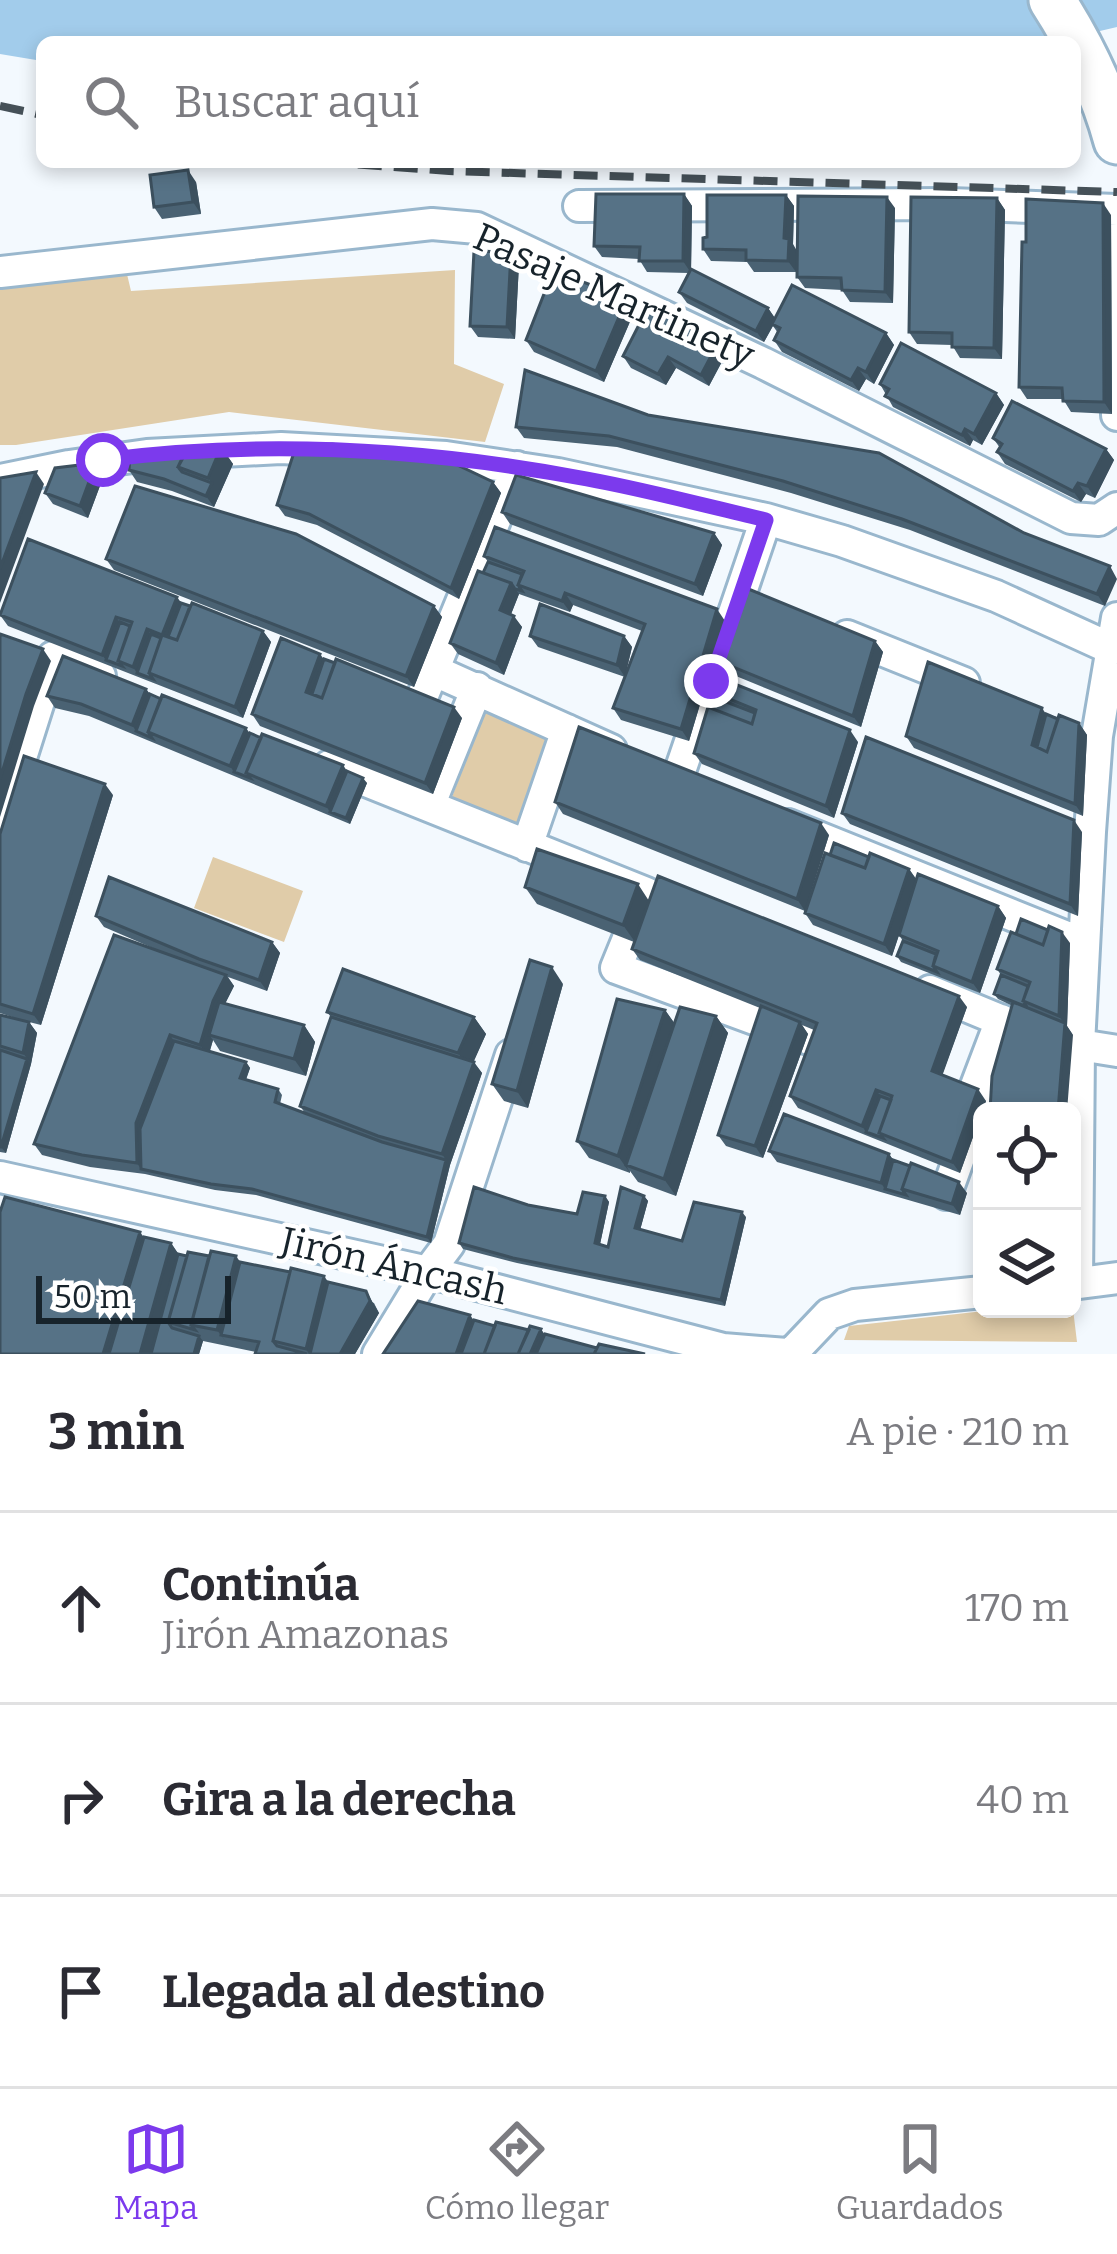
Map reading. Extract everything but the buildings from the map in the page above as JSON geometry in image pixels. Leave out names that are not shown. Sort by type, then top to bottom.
[{"type":"highway","points":[[1052,0],[1074,36]]},
{"type":"highway","points":[[1081,47],[1107,103],[1117,141]]},
{"type":"street","points":[[579,206],[934,204],[1117,210],[1117,416]]},
{"type":"street","name":"Pasaje Martinety","points":[[0,272],[432,224],[477,228],[763,363],[1071,518],[1099,520],[1117,508]]},
{"type":"street","points":[[0,480],[147,455],[281,448],[446,457],[518,467],[593,480],[842,541],[976,588],[1112,649]]},
{"type":"street","points":[[518,467],[435,670],[411,696],[471,702],[567,730],[688,785],[753,596],[766,520]]},
{"type":"street","points":[[1076,1210],[1084,941],[1079,828],[1087,732],[1117,618]]},
{"type":"street","points":[[828,628],[994,696]]},
{"type":"street","points":[[0,824],[53,657],[136,690]]},
{"type":"street","points":[[435,670],[471,702]]},
{"type":"street","points":[[429,806],[471,702]]},
{"type":"street","points":[[529,839],[567,730]]},
{"type":"street","points":[[298,754],[656,887],[616,968],[866,1060]]},
{"type":"street","points":[[764,815],[1084,941]]},
{"type":"street","points":[[897,978],[1048,1040],[1117,1051]]},
{"type":"street","points":[[946,1194],[979,1102],[960,1095],[1000,1020]]},
{"type":"street","points":[[378,1354],[449,1244],[519,1032]]},
{"type":"street","name":"Jirón Áncash","points":[[0,1177],[428,1272],[723,1349],[789,1354],[829,1314],[855,1304],[973,1293]]},
{"type":"street","points":[[1081,1282],[1117,1278]]},
{"type":"shaded area","points":[[126,270],[131,291],[455,270],[454,364],[504,384],[485,442],[229,412],[0,445],[0,283]]},
{"type":"shaded area","points":[[485,708],[558,736],[518,840],[446,813]]},
{"type":"shaded area","points":[[213,857],[303,891],[284,942],[194,908]]},
{"type":"shaded area","points":[[973,1312],[973,1318],[1074,1318],[1077,1342],[844,1340],[849,1326]]},
{"type":"water","points":[[0,0],[1117,0],[1117,27],[1079,36],[36,36],[36,60],[0,54]]},
{"type":"railway","points":[[0,106],[36,114]]},
{"type":"railway","points":[[407,168],[1117,192]]},
{"type":"route","points":[[103,460],[281,448],[446,457],[593,480],[766,520],[711,681]]}]
